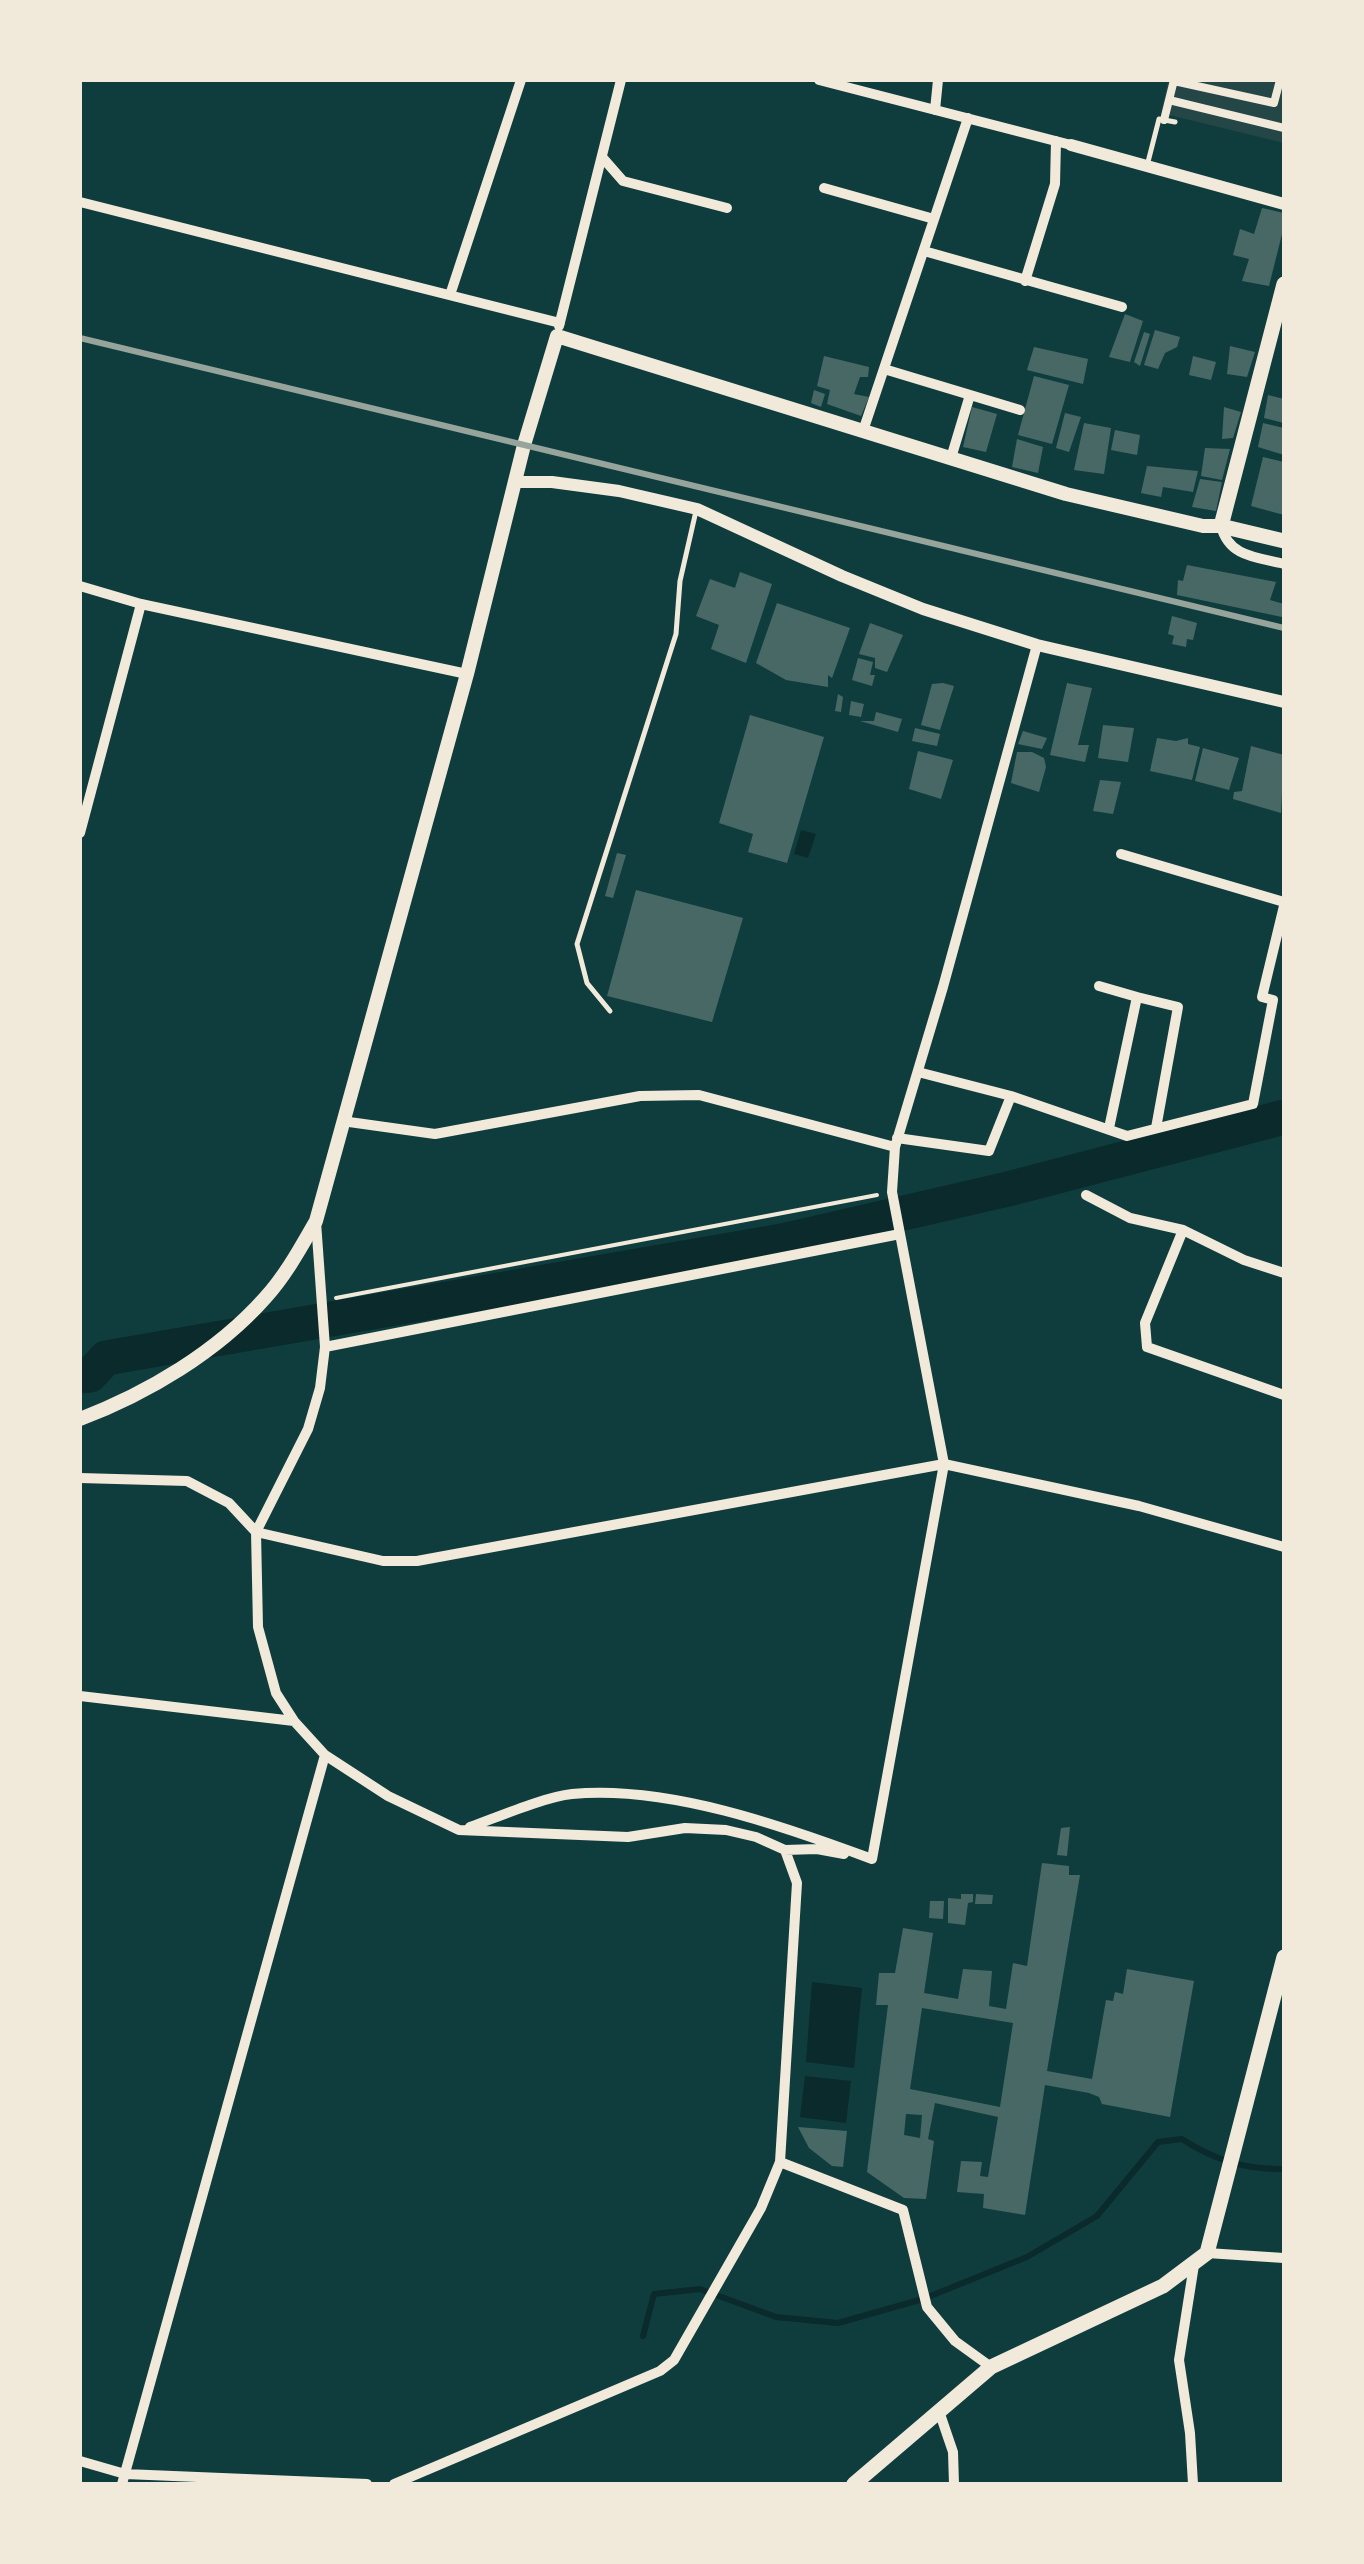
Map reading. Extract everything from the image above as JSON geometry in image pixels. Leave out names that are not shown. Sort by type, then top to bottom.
[{"type":"main road","points":[[1221,526],[1284,284]]},
{"type":"main road","points":[[80,1418],[188,1364],[234,1328],[266,1297],[316,1221],[558,329],[1066,494],[1284,541]]},
{"type":"main road","points":[[854,2484],[991,2367],[1163,2286],[1207,2253],[1284,1957]]},
{"type":"street","points":[[450,295],[521,80]]},
{"type":"street","points":[[80,202],[450,295],[558,329],[622,80]]},
{"type":"street","points":[[819,80],[1284,204]]},
{"type":"street","points":[[936,110],[938,80]]},
{"type":"street","points":[[1164,120],[1174,80],[1274,103],[1280,80]]},
{"type":"street","points":[[1237,94],[1238,80]]},
{"type":"street","points":[[1169,100],[1284,128]]},
{"type":"street","points":[[863,431],[968,118]]},
{"type":"street","points":[[1026,280],[1054,184],[1056,141]]},
{"type":"street","points":[[602,158],[623,181],[726,208]]},
{"type":"street","points":[[824,188],[934,219]]},
{"type":"street","points":[[924,251],[1122,306]]},
{"type":"street","points":[[884,369],[1020,410]]},
{"type":"street","points":[[951,458],[970,394]]},
{"type":"street","points":[[516,482],[552,482],[618,491],[697,508],[923,609],[1038,645],[1284,702]]},
{"type":"street","points":[[1221,526],[1224,538],[1236,552],[1284,564]]},
{"type":"street","points":[[80,586],[140,604],[467,674]]},
{"type":"street","points":[[80,833],[140,604]]},
{"type":"street","points":[[872,1859],[944,1464],[892,1192],[896,1143],[1038,645]]},
{"type":"street","points":[[918,1072],[1010,1096],[1127,1136],[1253,1104],[1273,1000],[1262,997],[1284,904],[1121,854]]},
{"type":"street","points":[[1100,986],[1178,1007],[1156,1128]]},
{"type":"street","points":[[1109,1128],[1137,998]]},
{"type":"street","points":[[342,1121],[436,1134],[640,1096],[699,1095],[896,1143],[989,1151],[1010,1096]]},
{"type":"street","points":[[1086,1195],[1130,1218],[1183,1230],[1244,1260],[1284,1273]]},
{"type":"street","points":[[316,1221],[324,1347],[320,1388],[308,1428],[256,1532],[258,1627],[276,1693],[294,1721],[325,1755],[388,1796],[459,1830],[628,1837],[685,1828],[726,1830],[756,1837],[785,1850],[817,1849],[872,1859]]},
{"type":"street","points":[[1183,1230],[1145,1323],[1147,1347],[1284,1395]]},
{"type":"street","points":[[324,1347],[900,1234]]},
{"type":"street","points":[[80,1478],[187,1481],[228,1503],[256,1532],[383,1561],[416,1561],[944,1464],[1139,1506],[1284,1547]]},
{"type":"street","points":[[80,1696],[294,1721]]},
{"type":"street","points":[[124,2479],[325,1755]]},
{"type":"street","points":[[459,1830],[570,1794],[659,1796],[790,1829],[872,1859]]},
{"type":"street","points":[[394,2484],[660,2371],[674,2360],[760,2208],[780,2162],[797,1883],[785,1850]]},
{"type":"street","points":[[780,2162],[903,2210],[927,2307],[955,2340],[991,2367]]},
{"type":"street","points":[[1207,2253],[1284,2258]]},
{"type":"street","points":[[1193,2484],[1179,2360],[1194,2264]]},
{"type":"street","points":[[940,2411],[953,2452],[954,2484]]},
{"type":"street","points":[[80,2461],[124,2479],[367,2484]]},
{"type":"lane","points":[[1147,165],[1160,119],[1175,122]]},
{"type":"lane","points":[[610,1012],[587,983],[576,944],[676,634],[680,581],[697,508]]},
{"type":"path","points":[[322,1301],[892,1192]]},
{"type":"shaded area","points":[[1165,80],[1284,80],[1284,143],[1161,113],[1168,81]]},
{"type":"shaded area","points":[[801,830],[816,834],[808,858],[794,854]]},
{"type":"shaded area","points":[[812,1982],[862,1988],[854,2068],[806,2062]]},
{"type":"shaded area","points":[[805,2076],[851,2081],[846,2123],[800,2117]]},
{"type":"building","points":[[1262,208],[1284,213],[1269,286],[1242,281],[1249,259],[1233,255],[1240,229],[1254,234]]},
{"type":"building","points":[[1125,314],[1143,321],[1130,362],[1109,357]]},
{"type":"building","points":[[1155,330],[1180,337],[1177,347],[1165,353],[1158,369],[1144,365]]},
{"type":"building","points":[[1144,332],[1150,334],[1140,366],[1134,362]]},
{"type":"building","points":[[1230,346],[1255,352],[1247,377],[1227,374]]},
{"type":"building","points":[[1034,347],[1088,359],[1083,384],[1027,370]]},
{"type":"building","points":[[824,356],[869,367],[868,377],[860,377],[854,394],[869,397],[861,416],[827,404],[830,390],[817,386]]},
{"type":"building","points":[[1193,356],[1216,362],[1211,380],[1189,375]]},
{"type":"building","points":[[1034,376],[1069,385],[1052,444],[1018,435]]},
{"type":"building","points":[[814,390],[825,394],[821,407],[811,403]]},
{"type":"building","points":[[1268,395],[1284,399],[1284,423],[1264,418]]},
{"type":"building","points":[[972,407],[997,414],[986,452],[963,447]]},
{"type":"building","points":[[1224,407],[1241,412],[1233,438],[1222,439]]},
{"type":"building","points":[[1065,413],[1081,417],[1069,452],[1056,448]]},
{"type":"building","points":[[1084,423],[1111,428],[1104,474],[1074,470]]},
{"type":"building","points":[[1263,423],[1284,428],[1284,455],[1258,447]]},
{"type":"building","points":[[1115,430],[1140,435],[1137,455],[1111,450]]},
{"type":"building","points":[[1017,439],[1043,447],[1038,473],[1012,467]]},
{"type":"building","points":[[1205,448],[1230,449],[1222,480],[1201,476]]},
{"type":"building","points":[[1263,457],[1284,462],[1284,515],[1251,506]]},
{"type":"building","points":[[1147,466],[1198,471],[1193,492],[1163,487],[1161,497],[1141,493]]},
{"type":"building","points":[[1200,479],[1222,482],[1216,511],[1192,507]]},
{"type":"building","points":[[1187,565],[1276,582],[1270,600],[1284,604],[1282,617],[1177,595],[1178,580],[1183,581]]},
{"type":"building","points":[[740,572],[772,584],[746,663],[711,649],[719,625],[696,616],[710,579],[735,588]]},
{"type":"building","points":[[777,603],[850,628],[832,678],[828,675],[828,687],[786,680],[756,663]]},
{"type":"building","points":[[1172,616],[1197,623],[1193,640],[1187,639],[1186,647],[1172,644],[1174,636],[1168,634]]},
{"type":"building","points":[[870,623],[903,635],[887,672],[875,668],[875,658],[859,654]]},
{"type":"building","points":[[858,658],[873,662],[872,686],[852,680]]},
{"type":"building","points":[[1067,683],[1092,688],[1078,745],[1089,745],[1085,762],[1050,755]]},
{"type":"building","points":[[932,684],[954,686],[940,730],[921,725]]},
{"type":"building","points":[[838,694],[843,697],[841,712],[835,711]]},
{"type":"building","points":[[851,701],[864,704],[861,717],[849,715]]},
{"type":"building","points":[[876,712],[902,719],[898,732],[860,721],[874,721]]},
{"type":"building","points":[[750,715],[824,737],[787,863],[748,852],[753,834],[719,823]]},
{"type":"building","points":[[1103,725],[1134,728],[1128,762],[1098,758]]},
{"type":"building","points":[[915,728],[940,734],[937,746],[912,741]]},
{"type":"building","points":[[1023,731],[1047,738],[1042,749],[1018,744]]},
{"type":"building","points":[[1157,738],[1188,738],[1188,744],[1200,747],[1192,780],[1150,771]]},
{"type":"building","points":[[1251,746],[1284,755],[1281,813],[1233,799],[1234,792],[1242,791]]},
{"type":"building","points":[[1203,748],[1239,758],[1229,790],[1195,781]]},
{"type":"building","points":[[918,751],[953,760],[941,799],[909,789]]},
{"type":"building","points":[[1017,752],[1032,752],[1044,758],[1046,767],[1039,792],[1011,783]]},
{"type":"building","points":[[1100,780],[1121,782],[1113,814],[1093,811]]},
{"type":"building","points":[[617,853],[626,855],[613,898],[605,896]]},
{"type":"building","points":[[636,890],[743,918],[712,1022],[607,996]]},
{"type":"building","points":[[1070,1827],[1067,1856],[1057,1855],[1061,1828]]},
{"type":"building","points":[[1042,1863],[1069,1866],[1069,1875],[1080,1875],[1047,2071],[1092,2079],[1106,2000],[1113,2001],[1115,1992],[1123,1994],[1127,1969],[1194,1981],[1170,2117],[1102,2104],[1099,2097],[1089,2093],[1045,2085],[1025,2215],[983,2208],[984,2194],[957,2192],[961,2161],[982,2162],[980,2176],[988,2177],[998,2117],[935,2103],[928,2139],[934,2141],[926,2199],[904,2198],[867,2172],[888,2005],[876,2005],[879,1973],[895,1973],[903,1928],[933,1933],[924,1993],[958,1999],[963,1969],[992,1971],[989,2006],[1006,2009],[1013,1963],[1027,1966]],"holes":[[[922,2008],[1013,2023],[1000,2107],[910,2089]],[[906,2114],[922,2115],[920,2138],[904,2135]]]},
{"type":"building","points":[[961,1894],[973,1894],[965,1925],[948,1923],[948,1898],[961,1899]]},
{"type":"building","points":[[976,1894],[993,1895],[992,1904],[975,1904]]},
{"type":"building","points":[[930,1901],[944,1901],[943,1919],[929,1918]]},
{"type":"building","points":[[798,2127],[847,2131],[843,2167],[832,2166],[809,2148]]},
{"type":"waterway","points":[[80,1376],[90,1375],[106,1358],[782,1241],[1008,1189],[1284,1117]]},
{"type":"waterway","points":[[643,2336],[654,2294],[700,2289],[776,2317],[838,2323],[923,2299],[1027,2257],[1097,2216],[1158,2142],[1182,2139],[1230,2162],[1284,2169]]},
{"type":"railway","points":[[80,338],[1284,628]]}]
